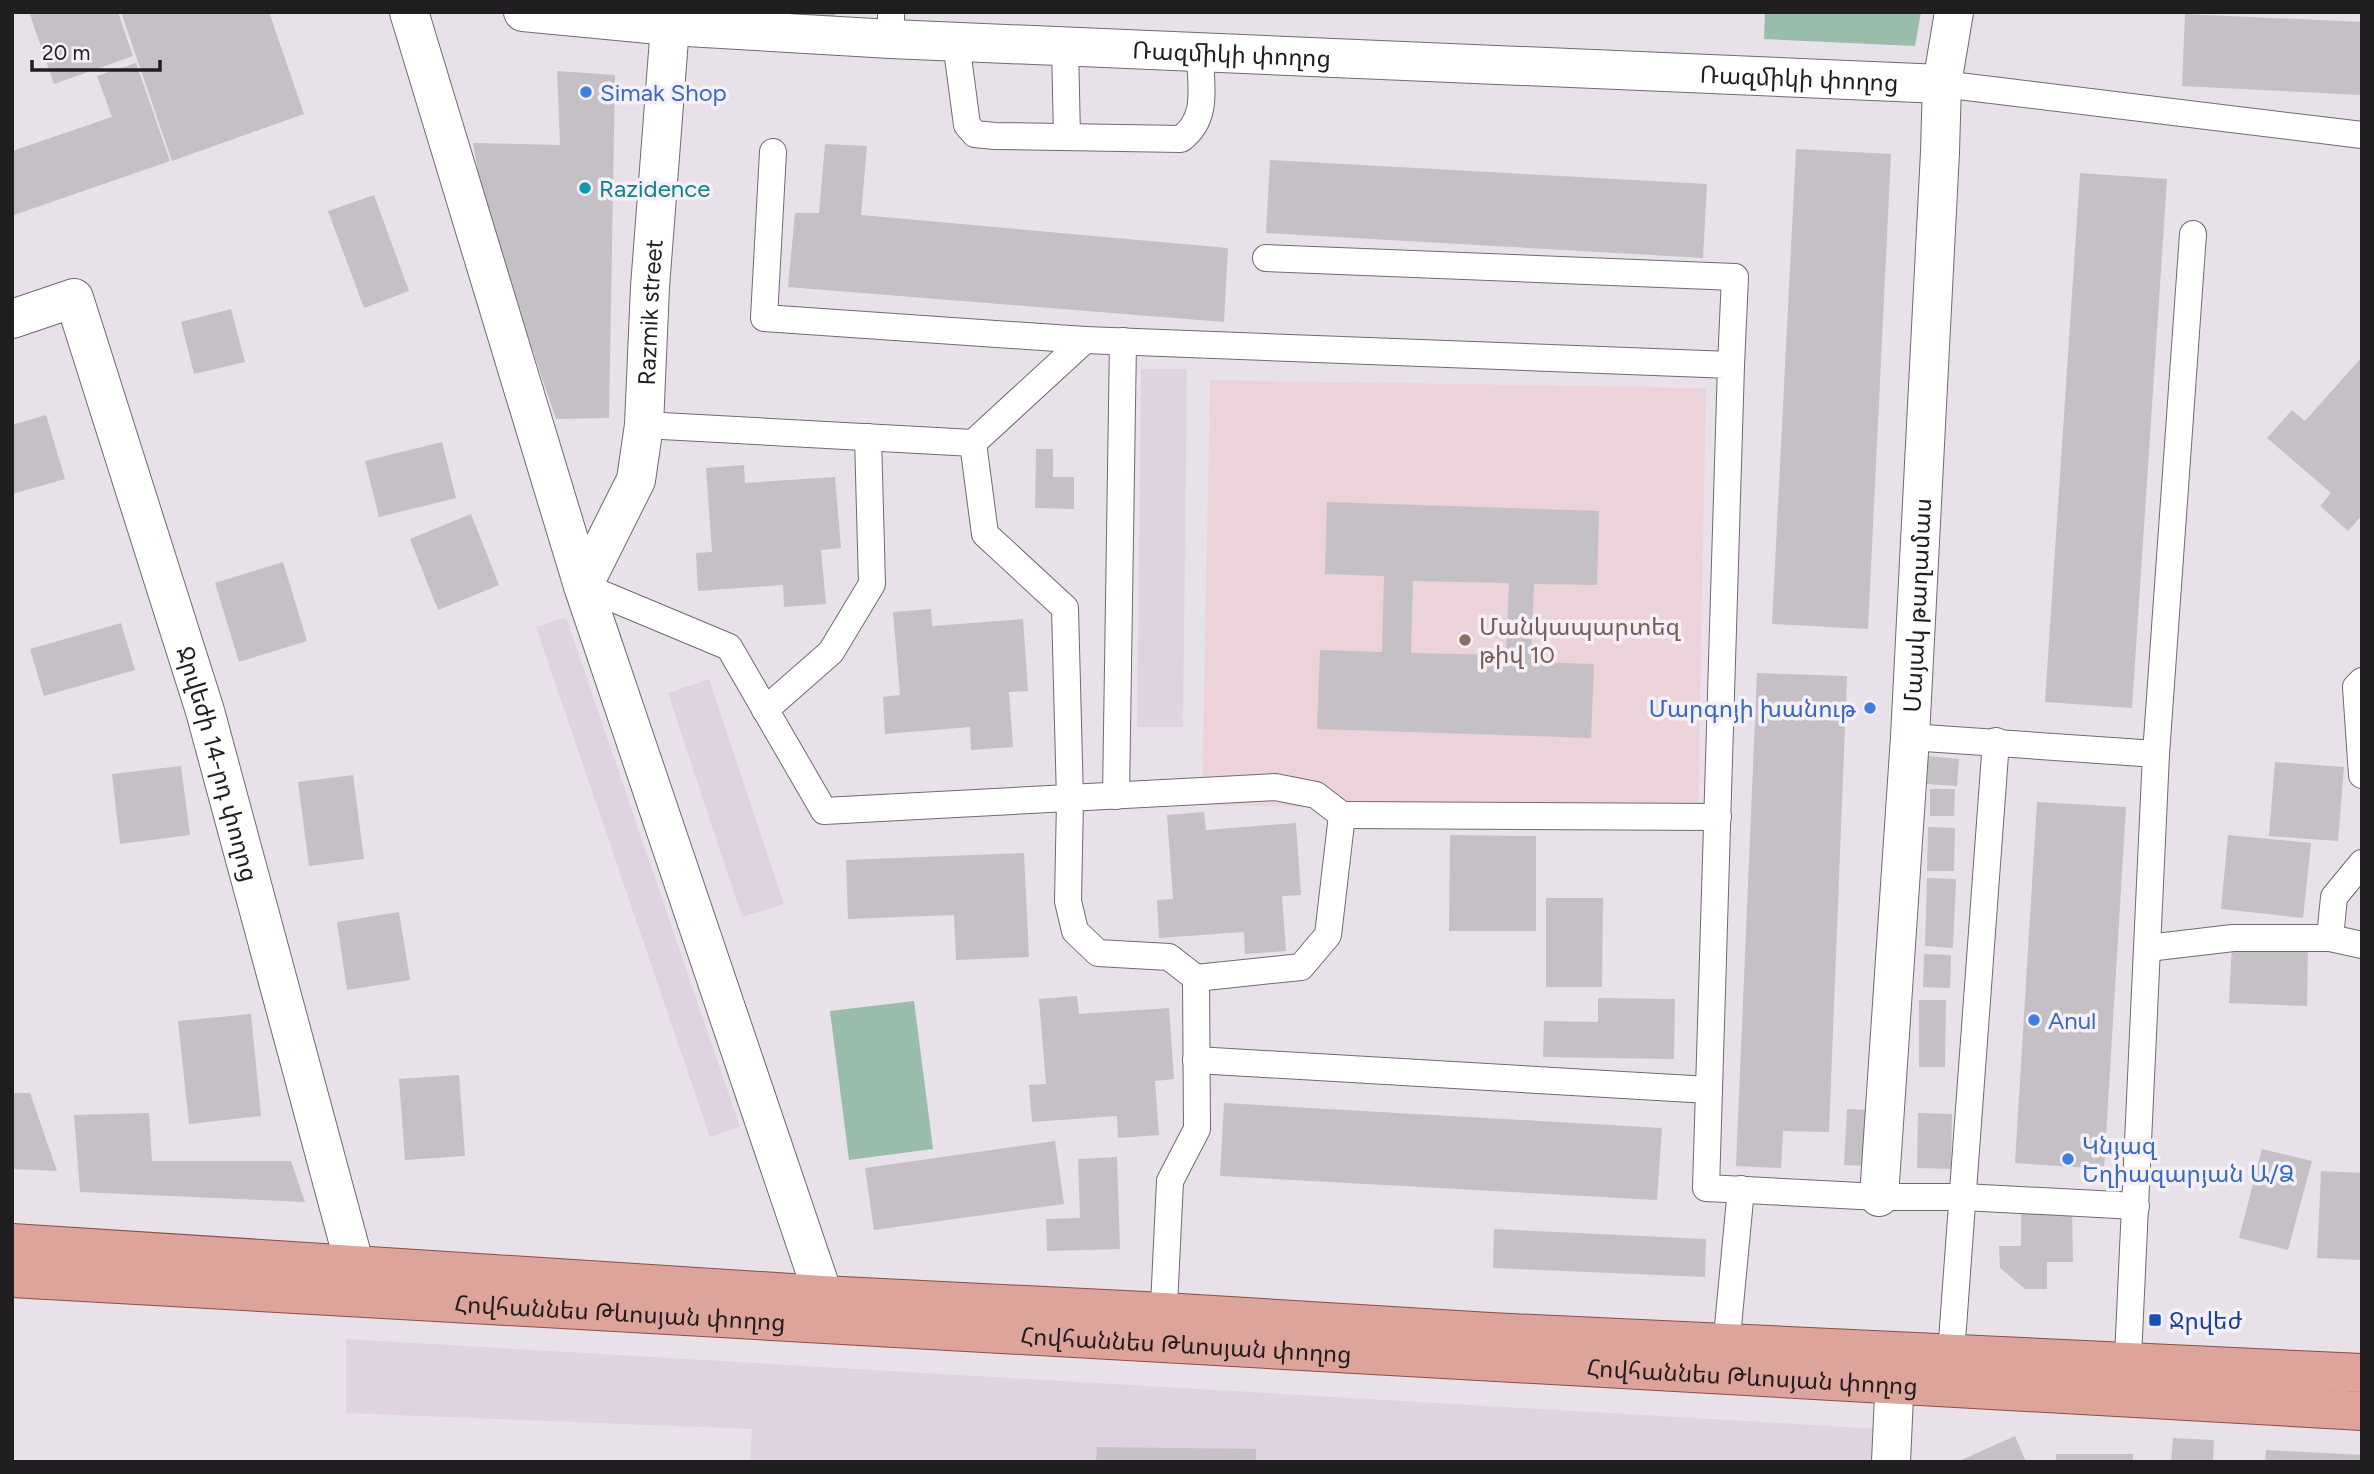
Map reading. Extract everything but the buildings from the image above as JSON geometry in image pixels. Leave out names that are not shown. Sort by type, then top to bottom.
[{"type":"main road","name":"Հովհաննես Թևոսյան փողոց","points":[[12,1243],[359,1281],[828,1310],[2127,1379],[2362,1373]]},
{"type":"main road","name":"Հովհաննես Թևոսյան փողոց","points":[[12,1278],[359,1281]]},
{"type":"main road","name":"Հովհաննես Թևոսյան փողոց","points":[[2127,1379],[2362,1411]]},
{"type":"street","points":[[409,12],[583,586],[828,1310]]},
{"type":"street","name":"Ռազմիկի փողոց","points":[[523,12],[670,26],[891,26],[956,42],[1942,84]]},
{"type":"street","name":"Մայակ թաղամաս","points":[[1879,1197],[1910,737],[1942,84],[1954,12]]},
{"type":"street","name":"Razmik street","points":[[583,586],[636,480],[644,425],[650,288],[670,26]]},
{"type":"street","name":"Ջրվեժի 14-րդ փողոց","points":[[12,319],[74,298],[205,711],[359,1281]]},
{"type":"street","points":[[1891,1462],[1895,1367]]},
{"type":"lane","points":[[956,42],[967,125],[975,134],[1181,139],[1192,130],[1201,114],[1200,52]]},
{"type":"lane","points":[[1065,46],[1067,137]]},
{"type":"lane","points":[[1942,84],[2362,135]]},
{"type":"lane","points":[[773,152],[764,318],[1085,340],[1731,365]]},
{"type":"lane","points":[[2127,1379],[2156,754],[2193,234]]},
{"type":"lane","points":[[1266,258],[1735,277],[1706,1188],[2136,1206]]},
{"type":"lane","points":[[644,425],[973,443],[1085,340]]},
{"type":"lane","points":[[1116,796],[1123,341]]},
{"type":"lane","points":[[765,710],[831,652],[872,584],[868,437]]},
{"type":"lane","points":[[973,443],[985,534],[1065,608],[1070,800],[1068,901],[1075,931],[1098,953],[1169,957],[1196,978],[1301,967],[1328,935],[1342,816]]},
{"type":"lane","points":[[583,586],[729,647],[824,811],[1275,787],[1316,795],[1342,816],[1717,817]]},
{"type":"lane","points":[[2362,681],[2356,687],[2362,775]]},
{"type":"lane","points":[[1910,737],[2156,754]]},
{"type":"lane","points":[[1950,1370],[1996,741]]},
{"type":"lane","points":[[2330,937],[2334,897],[2362,863]]},
{"type":"lane","points":[[2148,948],[2233,938],[2330,937],[2362,944]]},
{"type":"lane","points":[[1163,1327],[1170,1181],[1197,1129],[1196,978]]},
{"type":"lane","points":[[1196,1060],[1709,1090]]},
{"type":"lane","points":[[1725,1358],[1741,1189]]},
{"type":"shaded area","points":[[1141,369],[1187,369],[1183,727],[1137,727]]},
{"type":"shaded area","points":[[1210,380],[1706,388],[1698,814],[1202,805]]},
{"type":"shaded area","points":[[566,617],[740,1127],[710,1137],[536,627]]},
{"type":"shaded area","points":[[709,679],[784,904],[742,917],[668,693]]},
{"type":"shaded area","points":[[346,1339],[1882,1429],[1881,1462],[750,1462],[752,1429],[346,1413]]},
{"type":"green space","points":[[1765,12],[1921,12],[1915,46],[1764,39]]},
{"type":"green space","points":[[914,1001],[933,1149],[849,1160],[830,1011]]},
{"type":"place","name":"Simak Shop","points":[[586,92]]},
{"type":"place","name":"Razidence","points":[[585,188]]},
{"type":"place","name":"Մանկապարտեզ թիվ 10","points":[[1465,640]]},
{"type":"place","name":"Մարգոյի խանութ","points":[[1870,708]]},
{"type":"place","name":"Anul","points":[[2034,1020]]},
{"type":"place","name":"Կնյազ Եղիազարյան Ա/Ձ","points":[[2068,1159]]},
{"type":"place","name":"Ջրվեժ","points":[[2155,1320]]}]
